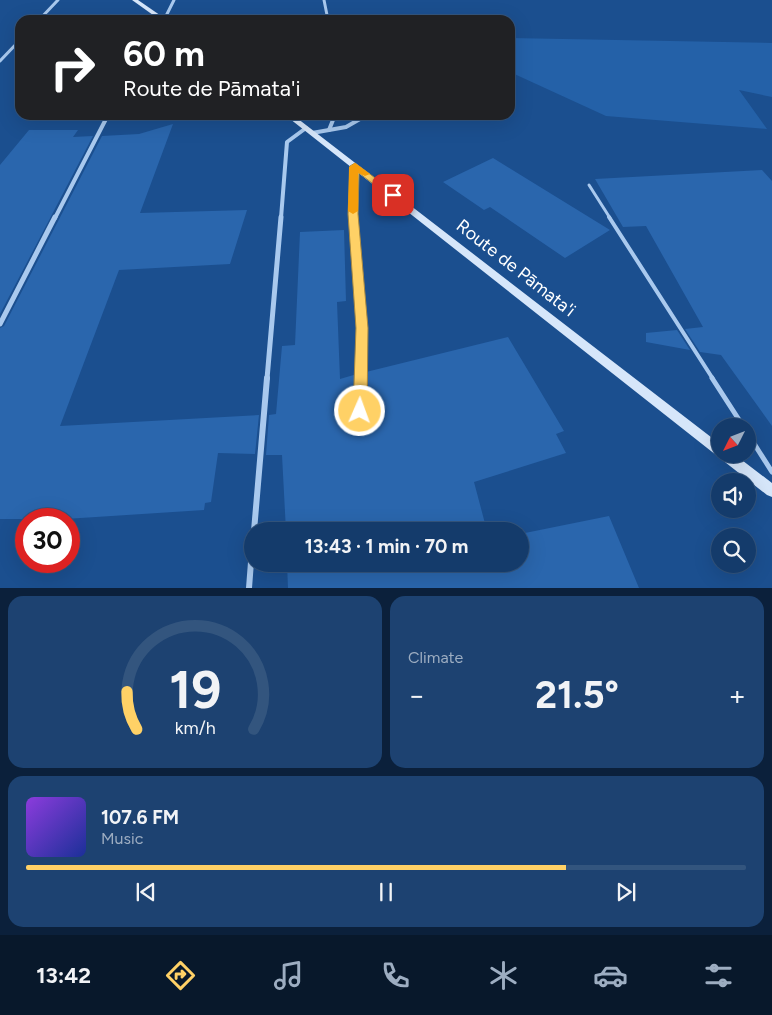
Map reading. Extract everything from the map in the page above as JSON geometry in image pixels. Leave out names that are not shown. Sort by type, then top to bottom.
[{"type":"main road","points":[[135,0],[157,15]]},
{"type":"main road","name":"Route de Pāmata'i","points":[[295,120],[317,139],[355,166],[711,444]]},
{"type":"main road","points":[[736,463],[772,491]]},
{"type":"street","points":[[44,15],[58,0]]},
{"type":"street","points":[[166,15],[174,0]]},
{"type":"street","points":[[324,0],[327,15]]},
{"type":"street","points":[[0,61],[15,45]]},
{"type":"street","points":[[0,324],[105,120]]},
{"type":"street","points":[[329,130],[333,120]]},
{"type":"street","points":[[255,522],[288,142],[309,131],[346,127],[358,120]]},
{"type":"street","points":[[355,166],[353,214],[362,328],[360,411]]},
{"type":"street","points":[[249,588],[250,572]]},
{"type":"lane","points":[[590,185],[738,418]]},
{"type":"lane","points":[[756,447],[772,472]]},
{"type":"shaded area","points":[[515,38],[772,43],[772,97],[739,90],[767,129],[606,116],[515,74]]},
{"type":"building","points":[[173,124],[140,213],[247,210],[230,264],[119,270],[60,426],[259,415],[255,454],[218,453],[211,502],[205,503],[204,510],[80,518],[80,508],[15,508],[15,519],[0,519],[0,328],[4,326],[102,136],[139,134]]},
{"type":"building","points":[[29,130],[78,130],[73,137],[93,136],[0,314],[0,165]]},
{"type":"building","points":[[493,158],[610,230],[565,258],[490,207],[484,210],[443,182]]},
{"type":"building","points":[[762,170],[772,181],[772,426],[721,355],[700,352],[685,329],[703,327],[646,226],[623,227],[595,179]]},
{"type":"building","points":[[344,230],[346,301],[337,302],[340,379],[357,374],[355,411],[357,415],[362,416],[365,412],[366,372],[508,337],[564,431],[556,434],[566,453],[474,482],[485,522],[286,522],[282,455],[266,455],[269,415],[276,414],[282,346],[295,345],[300,232]]},
{"type":"building","points":[[677,330],[690,350],[646,342],[646,333]]},
{"type":"building","points":[[609,516],[639,588],[288,588],[287,572],[529,572],[529,532]]},
{"type":"slow traffic","points":[[353,211],[354,167],[365,174]]},
{"type":"route","points":[[360,411],[362,328],[353,214],[354,167],[393,195]]}]
